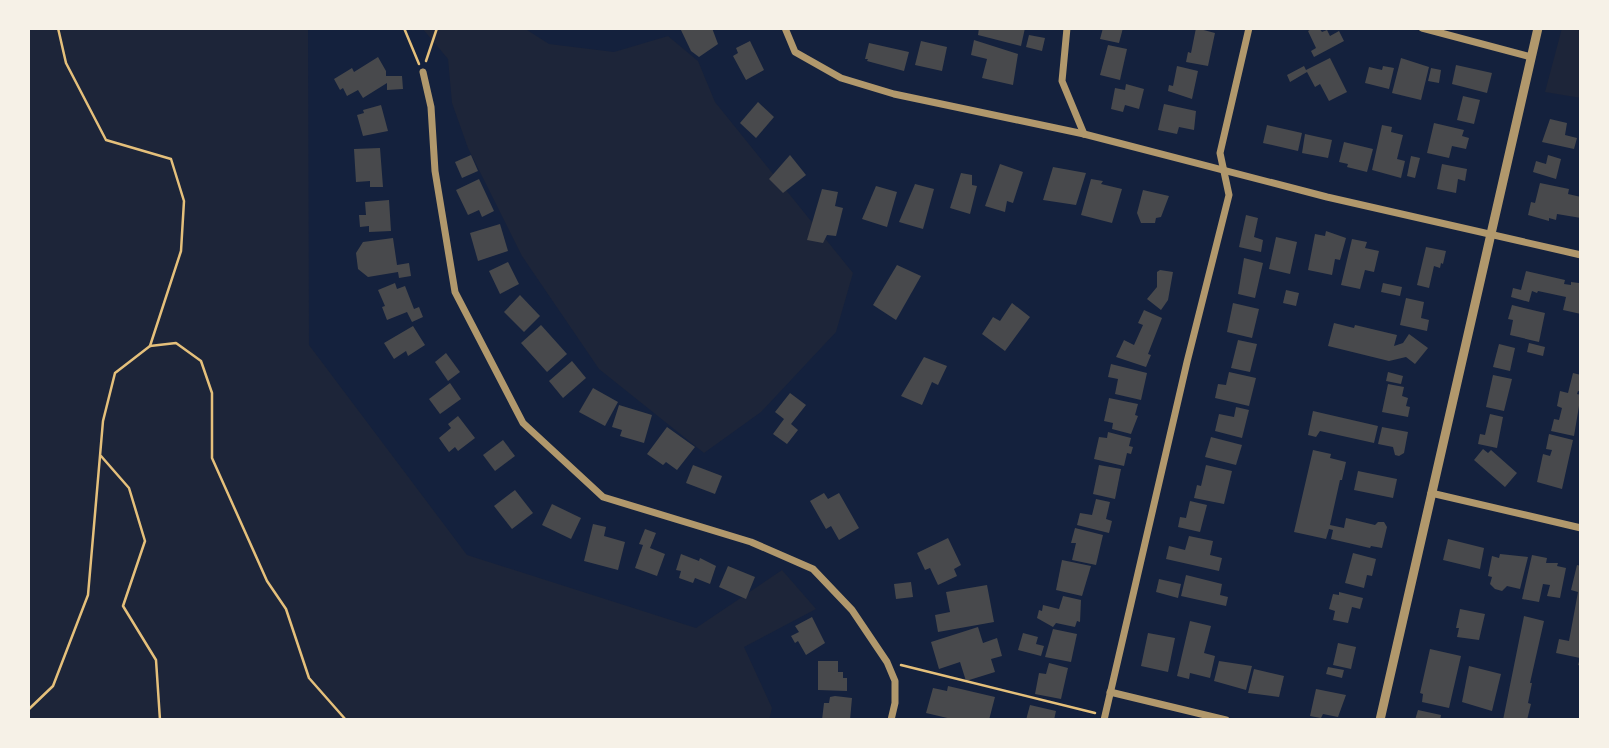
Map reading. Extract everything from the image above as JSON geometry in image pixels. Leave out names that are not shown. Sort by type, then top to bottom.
[{"type":"street","points":[[785,28],[795,52],[841,78],[894,93],[1084,134],[1327,197],[1581,255]]},
{"type":"street","points":[[1067,28],[1062,81],[1084,134]]},
{"type":"street","points":[[1104,718],[1229,195],[1220,153],[1249,28]]},
{"type":"street","points":[[1422,28],[1531,57]]},
{"type":"street","points":[[1380,720],[1489,233],[1538,28]]},
{"type":"street","points":[[423,72],[430,107],[435,171],[455,292],[523,423],[603,498],[751,542],[813,569],[852,610],[887,662],[895,681],[895,703],[891,720]]},
{"type":"street","points":[[1431,494],[1581,528]]},
{"type":"street","points":[[1110,692],[1226,720]]},
{"type":"path","points":[[58,28],[66,63],[106,140],[171,159],[184,201],[181,250],[150,346]]},
{"type":"path","points":[[404,28],[423,72]]},
{"type":"path","points":[[423,72],[437,28]]},
{"type":"path","points":[[28,710],[53,686],[89,595],[103,422],[115,373],[150,346],[176,343],[201,361],[212,393],[212,458],[267,581],[286,608],[309,678],[346,720]]},
{"type":"path","points":[[101,456],[130,488],[145,541],[123,606],[156,660],[160,720]]},
{"type":"path","points":[[887,662],[1104,718]]},
{"type":"shaded area","points":[[28,28],[308,28],[309,345],[467,555],[696,628],[782,570],[816,609],[744,647],[772,708],[769,720],[28,720]]},
{"type":"shaded area","points":[[422,28],[524,28],[549,44],[614,52],[668,36],[698,61],[715,102],[853,273],[836,332],[761,412],[704,453],[599,369],[522,256],[468,148],[452,103],[448,59]]},
{"type":"shaded area","points":[[1562,28],[1581,28],[1581,98],[1545,92]]},
{"type":"building","points":[[680,28],[712,28],[718,44],[699,57],[691,51]]},
{"type":"building","points":[[979,28],[1025,28],[1021,46],[978,35]]},
{"type":"building","points":[[1103,28],[1123,28],[1119,43],[1100,39]]},
{"type":"building","points":[[1196,28],[1215,33],[1208,66],[1186,62],[1188,52],[1191,53]]},
{"type":"building","points":[[1319,28],[1322,32],[1327,30],[1330,36],[1339,31],[1344,41],[1314,57],[1311,51],[1316,48],[1308,31]]},
{"type":"building","points":[[1029,35],[1045,38],[1042,51],[1026,47]]},
{"type":"building","points":[[974,40],[1018,54],[1013,85],[982,78],[987,59],[971,55]]},
{"type":"building","points":[[750,41],[764,70],[746,80],[733,56],[738,53],[736,48]]},
{"type":"building","points":[[921,41],[947,47],[942,71],[915,65]]},
{"type":"building","points":[[869,43],[909,52],[904,71],[867,61],[868,59],[865,59]]},
{"type":"building","points":[[1108,45],[1127,49],[1120,80],[1100,75]]},
{"type":"building","points":[[378,57],[386,76],[402,76],[403,89],[387,90],[387,83],[363,98],[358,90],[347,96],[343,88],[340,90],[334,79],[352,68],[354,72]]},
{"type":"building","points":[[1330,58],[1347,92],[1329,101],[1320,84],[1315,87],[1307,72],[1290,82],[1287,75],[1304,66],[1306,70]]},
{"type":"building","points":[[1401,58],[1429,67],[1421,100],[1392,93]]},
{"type":"building","points":[[1456,65],[1492,73],[1487,93],[1452,84]]},
{"type":"building","points":[[1177,66],[1198,71],[1192,99],[1168,91],[1169,85],[1173,86]]},
{"type":"building","points":[[1383,66],[1394,68],[1389,89],[1365,83],[1369,67],[1382,70]]},
{"type":"building","points":[[1431,68],[1441,70],[1439,83],[1428,81]]},
{"type":"building","points":[[1126,84],[1144,89],[1139,109],[1125,105],[1123,112],[1111,109],[1115,88],[1125,90]]},
{"type":"building","points":[[1463,96],[1480,100],[1474,124],[1457,120]]},
{"type":"building","points":[[758,102],[774,117],[756,138],[740,123]]},
{"type":"building","points":[[1164,104],[1196,111],[1194,130],[1179,127],[1177,134],[1158,130]]},
{"type":"building","points":[[381,105],[388,131],[363,136],[357,115],[364,113],[363,110]]},
{"type":"building","points":[[1550,119],[1567,123],[1565,135],[1577,138],[1574,149],[1542,142]]},
{"type":"building","points":[[1434,123],[1464,130],[1462,136],[1469,138],[1466,149],[1452,146],[1449,158],[1427,153]]},
{"type":"building","points":[[1267,125],[1302,133],[1298,151],[1263,143]]},
{"type":"building","points":[[1382,125],[1392,127],[1391,132],[1403,135],[1397,159],[1405,161],[1401,178],[1372,170]]},
{"type":"building","points":[[1305,134],[1332,140],[1328,158],[1302,153]]},
{"type":"building","points":[[1344,142],[1373,149],[1367,172],[1339,162]]},
{"type":"building","points":[[380,148],[383,187],[370,187],[370,181],[356,182],[354,149]]},
{"type":"building","points":[[471,155],[478,171],[462,178],[455,162]]},
{"type":"building","points":[[790,155],[806,175],[783,193],[769,179]]},
{"type":"building","points":[[1548,155],[1561,159],[1556,179],[1533,172],[1536,161],[1546,164]]},
{"type":"building","points":[[1411,156],[1420,158],[1415,178],[1407,176]]},
{"type":"building","points":[[1000,164],[1023,172],[1013,203],[1007,201],[1005,212],[985,206]]},
{"type":"building","points":[[1442,164],[1467,169],[1465,181],[1458,179],[1456,193],[1437,189]]},
{"type":"building","points":[[1053,167],[1086,173],[1076,205],[1043,200]]},
{"type":"building","points":[[961,173],[972,175],[972,185],[977,186],[970,214],[950,208]]},
{"type":"building","points":[[479,179],[494,211],[482,217],[479,210],[468,215],[456,190]]},
{"type":"building","points":[[1091,179],[1122,189],[1112,223],[1081,215]]},
{"type":"building","points":[[1540,183],[1569,189],[1568,194],[1581,197],[1581,218],[1557,214],[1556,220],[1549,218],[1549,221],[1528,215],[1531,202],[1535,203]]},
{"type":"building","points":[[915,184],[934,189],[923,229],[899,222]]},
{"type":"building","points":[[876,186],[897,192],[887,227],[862,219]]},
{"type":"building","points":[[822,189],[838,192],[835,206],[843,208],[836,236],[827,235],[823,243],[807,240]]},
{"type":"building","points":[[1143,190],[1169,196],[1161,217],[1156,218],[1155,223],[1141,223],[1137,213]]},
{"type":"building","points":[[389,200],[391,231],[369,232],[369,226],[360,227],[359,215],[366,215],[365,202]]},
{"type":"building","points":[[1246,215],[1258,218],[1254,237],[1263,240],[1261,252],[1239,247]]},
{"type":"building","points":[[500,224],[508,251],[478,261],[470,233]]},
{"type":"building","points":[[1326,231],[1346,238],[1340,260],[1335,259],[1332,275],[1308,270],[1315,234],[1325,236]]},
{"type":"building","points":[[1276,237],[1297,242],[1290,274],[1269,269]]},
{"type":"building","points":[[393,238],[397,265],[409,263],[411,276],[399,278],[398,272],[368,277],[358,269],[356,253],[363,242]]},
{"type":"building","points":[[1352,239],[1367,242],[1365,248],[1379,251],[1374,272],[1365,270],[1360,289],[1341,285]]},
{"type":"building","points":[[1426,247],[1446,251],[1440,268],[1434,266],[1429,288],[1417,285]]},
{"type":"building","points":[[1244,258],[1263,263],[1255,298],[1238,294]]},
{"type":"building","points":[[508,262],[519,284],[500,294],[489,271]]},
{"type":"building","points":[[897,265],[921,276],[896,320],[873,305]]},
{"type":"building","points":[[1526,271],[1565,280],[1564,284],[1579,283],[1581,314],[1563,310],[1566,297],[1532,291],[1529,302],[1511,297],[1513,288],[1521,290]]},
{"type":"building","points":[[1157,272],[1173,272],[1168,300],[1161,310],[1147,299],[1157,287]]},
{"type":"building","points":[[395,283],[397,289],[405,286],[414,309],[419,307],[423,317],[412,322],[407,312],[387,320],[382,307],[385,306],[378,290]]},
{"type":"building","points":[[1383,283],[1402,287],[1400,296],[1381,292]]},
{"type":"building","points":[[1286,290],[1299,293],[1296,306],[1283,303]]},
{"type":"building","points":[[520,295],[540,316],[524,332],[504,312]]},
{"type":"building","points":[[1406,298],[1424,302],[1421,318],[1429,320],[1427,331],[1400,325]]},
{"type":"building","points":[[1012,303],[1030,317],[1005,351],[982,334],[993,317],[1000,321]]},
{"type":"building","points":[[1233,303],[1259,309],[1252,338],[1227,332]]},
{"type":"building","points":[[1512,305],[1545,313],[1539,342],[1510,335],[1513,320],[1508,319]]},
{"type":"building","points":[[1144,310],[1162,318],[1148,354],[1151,355],[1146,367],[1116,357],[1124,340],[1134,345],[1143,325],[1138,323]]},
{"type":"building","points":[[1334,323],[1397,335],[1394,346],[1403,343],[1409,334],[1428,348],[1415,364],[1406,357],[1389,361],[1328,346]]},
{"type":"building","points":[[541,325],[567,354],[547,372],[521,343]]},
{"type":"building","points":[[413,326],[425,345],[408,356],[406,351],[394,359],[384,343]]},
{"type":"building","points":[[1238,340],[1257,344],[1250,372],[1231,368]]},
{"type":"building","points":[[1529,343],[1545,347],[1543,356],[1527,352]]},
{"type":"building","points":[[1499,344],[1515,348],[1510,371],[1493,367]]},
{"type":"building","points":[[446,353],[460,372],[448,381],[435,362]]},
{"type":"building","points":[[924,357],[947,366],[938,385],[932,382],[922,405],[901,396]]},
{"type":"building","points":[[572,361],[586,378],[563,398],[549,381]]},
{"type":"building","points":[[1111,364],[1147,373],[1141,400],[1115,394],[1118,379],[1108,377]]},
{"type":"building","points":[[1229,372],[1256,378],[1249,406],[1215,398],[1218,384],[1226,385]]},
{"type":"building","points":[[1388,372],[1403,376],[1401,384],[1386,381]]},
{"type":"building","points":[[1573,373],[1581,375],[1581,392],[1578,391],[1577,394],[1581,395],[1581,407],[1579,406],[1574,436],[1551,431],[1554,419],[1559,420],[1562,408],[1557,406],[1560,391],[1568,393]]},
{"type":"building","points":[[1493,375],[1512,379],[1504,411],[1486,407]]},
{"type":"building","points":[[450,383],[461,399],[440,414],[429,399]]},
{"type":"building","points":[[1388,384],[1404,387],[1402,396],[1408,398],[1406,406],[1410,407],[1408,417],[1382,412]]},
{"type":"building","points":[[593,388],[618,402],[605,426],[579,412]]},
{"type":"building","points":[[790,393],[806,405],[791,424],[798,430],[787,444],[773,434],[784,419],[775,412]]},
{"type":"building","points":[[1109,398],[1138,404],[1135,415],[1138,416],[1131,434],[1112,429],[1113,423],[1104,421]]},
{"type":"building","points":[[619,405],[652,415],[644,443],[620,436],[622,430],[612,427]]},
{"type":"building","points":[[1236,407],[1249,410],[1242,438],[1215,431],[1219,414],[1234,417]]},
{"type":"building","points":[[1313,411],[1378,426],[1374,443],[1320,431],[1316,437],[1308,435]]},
{"type":"building","points":[[1490,414],[1503,417],[1497,448],[1478,444],[1480,434],[1485,435]]},
{"type":"building","points":[[458,416],[475,438],[458,451],[455,447],[449,452],[439,438],[451,428],[448,424]]},
{"type":"building","points":[[667,427],[695,447],[677,470],[666,462],[663,465],[647,454]]},
{"type":"building","points":[[1382,427],[1408,432],[1404,453],[1395,455],[1393,447],[1378,444]]},
{"type":"building","points":[[1108,432],[1131,438],[1129,446],[1133,447],[1131,454],[1127,453],[1124,466],[1094,459],[1099,437],[1107,438]]},
{"type":"building","points":[[1549,434],[1573,440],[1562,489],[1537,482],[1543,454],[1550,456],[1552,450],[1546,449]]},
{"type":"building","points":[[1211,437],[1242,445],[1236,465],[1205,457]]},
{"type":"building","points":[[503,440],[515,456],[495,471],[483,455]]},
{"type":"building","points":[[1483,449],[1488,453],[1491,450],[1517,473],[1505,487],[1474,460]]},
{"type":"building","points":[[1313,450],[1331,454],[1330,458],[1346,462],[1330,525],[1344,528],[1346,518],[1375,525],[1384,522],[1387,527],[1382,548],[1331,539],[1333,530],[1329,529],[1326,539],[1294,532]]},
{"type":"building","points":[[693,465],[722,476],[715,494],[686,483]]},
{"type":"building","points":[[1099,465],[1121,469],[1115,499],[1093,494]]},
{"type":"building","points":[[1206,465],[1232,471],[1224,504],[1194,498],[1197,485],[1201,486]]},
{"type":"building","points":[[1358,471],[1397,479],[1393,498],[1354,490]]},
{"type":"building","points":[[515,490],[533,513],[512,529],[494,506]]},
{"type":"building","points":[[824,493],[828,499],[839,493],[859,528],[839,540],[831,526],[826,529],[810,501]]},
{"type":"building","points":[[1096,499],[1110,502],[1106,519],[1112,521],[1109,533],[1077,525],[1080,513],[1092,515]]},
{"type":"building","points":[[1190,501],[1207,505],[1200,532],[1178,527],[1180,517],[1186,518]]},
{"type":"building","points":[[552,504],[581,518],[571,539],[542,525]]},
{"type":"building","points":[[593,524],[606,527],[604,536],[625,542],[618,570],[584,561]]},
{"type":"building","points":[[1075,528],[1103,535],[1096,565],[1072,560],[1076,543],[1071,543]]},
{"type":"building","points":[[645,529],[656,533],[650,548],[665,554],[657,576],[635,568]]},
{"type":"building","points":[[1189,536],[1213,541],[1210,555],[1222,558],[1219,571],[1166,559],[1169,546],[1185,550]]},
{"type":"building","points":[[948,538],[961,565],[954,569],[957,576],[938,585],[930,568],[925,570],[917,553]]},
{"type":"building","points":[[1448,539],[1484,548],[1480,569],[1443,560]]},
{"type":"building","points":[[1353,553],[1376,559],[1372,576],[1367,575],[1364,588],[1345,583]]},
{"type":"building","points":[[681,554],[699,561],[700,558],[716,566],[710,584],[695,578],[693,583],[679,578],[681,571],[676,570]]},
{"type":"building","points":[[1500,554],[1528,557],[1520,589],[1507,586],[1502,591],[1490,584],[1492,577],[1488,576],[1492,556],[1499,558]]},
{"type":"building","points":[[1532,555],[1547,558],[1546,563],[1558,563],[1557,566],[1566,568],[1560,598],[1547,596],[1550,585],[1543,584],[1539,602],[1522,599]]},
{"type":"building","points":[[1062,560],[1091,566],[1082,596],[1056,590]]},
{"type":"building","points":[[1577,565],[1581,566],[1581,666],[1578,665],[1580,658],[1556,653],[1559,639],[1569,641],[1578,592],[1571,590]]},
{"type":"building","points":[[728,566],[755,577],[746,599],[719,587]]},
{"type":"building","points":[[1186,575],[1222,584],[1220,595],[1228,597],[1226,606],[1181,596]]},
{"type":"building","points":[[1159,579],[1181,584],[1178,598],[1156,592]]},
{"type":"building","points":[[911,582],[913,597],[896,599],[894,584]]},
{"type":"building","points":[[987,585],[994,622],[938,632],[935,615],[950,612],[946,592]]},
{"type":"building","points":[[1339,592],[1363,598],[1360,609],[1352,607],[1348,623],[1333,620],[1335,611],[1329,609],[1333,594],[1339,595]]},
{"type":"building","points":[[1063,596],[1081,600],[1080,622],[1077,621],[1075,627],[1056,623],[1053,627],[1037,618],[1043,605],[1059,609]]},
{"type":"building","points":[[1460,609],[1485,614],[1479,640],[1457,637]]},
{"type":"building","points":[[1524,616],[1544,621],[1530,683],[1528,703],[1531,704],[1527,720],[1503,720]]},
{"type":"building","points":[[812,617],[825,643],[806,655],[798,641],[795,643],[791,636],[799,632],[795,626]]},
{"type":"building","points":[[1190,621],[1211,626],[1204,653],[1215,656],[1210,678],[1190,673],[1189,679],[1177,676]]},
{"type":"building","points":[[978,627],[983,643],[997,638],[1002,656],[991,659],[995,672],[966,681],[960,662],[939,669],[931,642]]},
{"type":"building","points":[[1053,629],[1077,634],[1071,662],[1045,657]]},
{"type":"building","points":[[1023,633],[1038,637],[1036,644],[1044,646],[1041,656],[1018,650]]},
{"type":"building","points":[[1148,633],[1175,638],[1168,672],[1141,666]]},
{"type":"building","points":[[1338,643],[1356,647],[1351,669],[1333,665]]},
{"type":"building","points":[[1430,649],[1461,656],[1449,708],[1422,702],[1423,694],[1420,693]]},
{"type":"building","points":[[818,661],[838,661],[838,672],[843,672],[843,678],[847,678],[847,691],[818,690]]},
{"type":"building","points":[[1219,661],[1252,666],[1246,690],[1214,681]]},
{"type":"building","points":[[1049,663],[1068,668],[1061,699],[1035,694],[1039,673],[1046,674]]},
{"type":"building","points":[[1469,666],[1501,674],[1492,711],[1462,702]]},
{"type":"building","points":[[1328,667],[1344,670],[1342,678],[1326,674]]},
{"type":"building","points":[[1254,669],[1284,676],[1279,697],[1248,693]]},
{"type":"building","points":[[948,686],[995,697],[989,720],[956,720],[926,713],[933,688],[947,691]]},
{"type":"building","points":[[1316,689],[1346,695],[1338,717],[1323,714],[1321,718],[1310,716]]},
{"type":"building","points":[[830,697],[852,698],[850,720],[822,720],[824,703],[829,703]]},
{"type":"building","points":[[1030,705],[1056,711],[1054,720],[1026,720]]},
{"type":"building","points":[[1418,710],[1441,715],[1440,720],[1415,720]]}]
